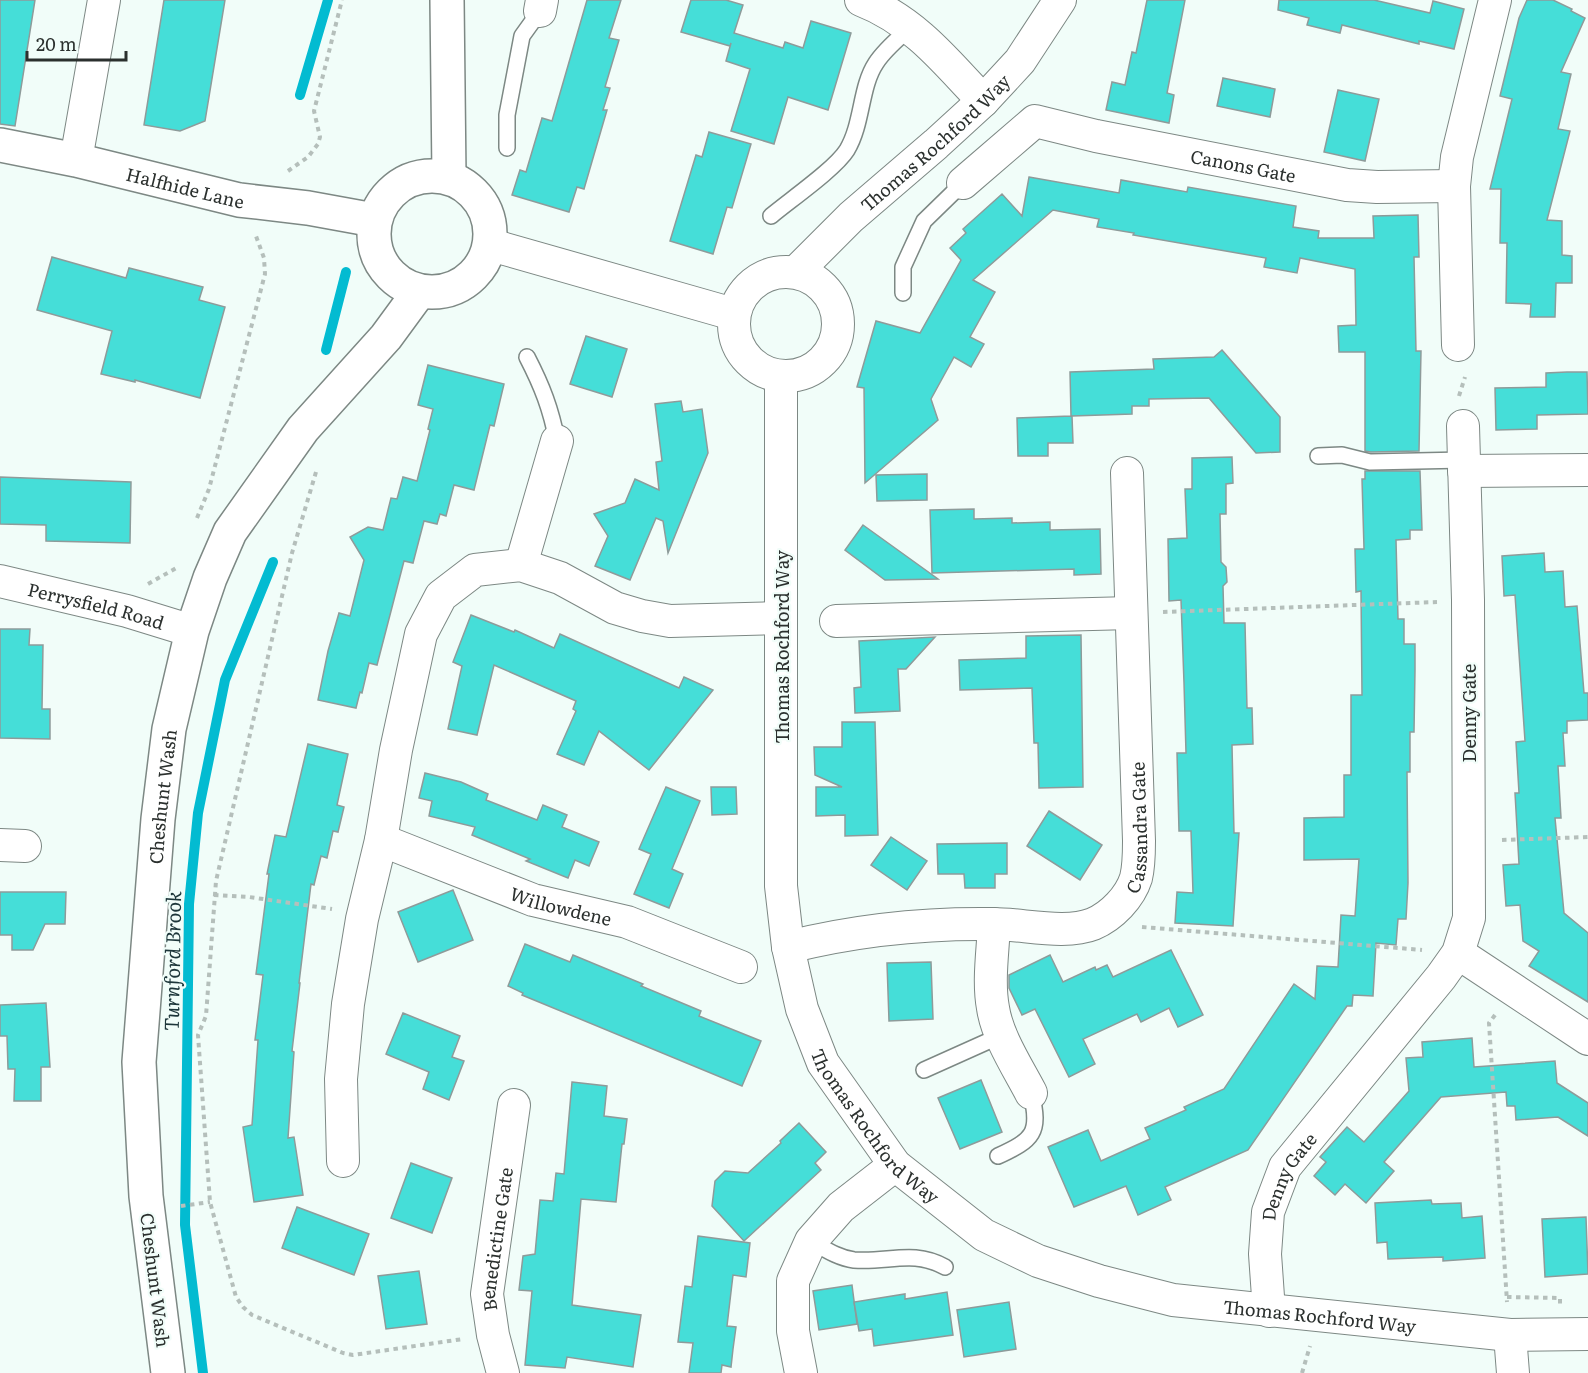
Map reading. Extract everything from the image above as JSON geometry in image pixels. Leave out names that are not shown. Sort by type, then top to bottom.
[{"type":"main road","points":[[447,0],[449,176]]},
{"type":"main road","name":"Halfhide Lane","points":[[0,145],[76,160],[239,200],[328,211],[374,220]]},
{"type":"main road","points":[[449,176],[468,185],[488,212],[491,245],[475,275],[457,288],[419,292],[390,276],[377,257],[374,220],[385,197],[412,177],[449,176]]},
{"type":"main road","name":"Cheshunt Wash","points":[[168,1373],[146,1196],[139,1062],[147,940],[169,729],[192,630],[210,578],[230,532],[303,429],[386,337],[419,292]]},
{"type":"street","points":[[76,160],[104,0]]},
{"type":"street","points":[[861,0],[911,27],[945,59],[983,101]]},
{"type":"street","name":"Thomas Rochford Way","points":[[796,272],[851,217],[983,101],[1020,61],[1060,0]]},
{"type":"street","points":[[1458,345],[1454,186],[1457,157],[1495,0]]},
{"type":"street","name":"Canons Gate","points":[[963,183],[1035,121],[1096,136],[1347,185],[1454,186]]},
{"type":"street","points":[[491,245],[733,314]]},
{"type":"street","points":[[796,272],[816,280],[833,300],[838,336],[827,358],[812,371],[782,378],[756,369],[737,346],[733,314],[745,290],[767,274],[796,272]]},
{"type":"street","name":"Thomas Rochford Way","points":[[782,378],[781,886],[788,947],[802,1009],[823,1063],[895,1166],[984,1234],[1038,1261],[1099,1281],[1173,1300],[1510,1335],[1588,1334]]},
{"type":"street","name":"Denny Gate","points":[[1269,1311],[1265,1254],[1268,1212],[1285,1167],[1441,977],[1458,953],[1469,918],[1468,600],[1463,426]]},
{"type":"street","points":[[521,565],[557,441]]},
{"type":"street","points":[[1464,466],[1588,470]]},
{"type":"street","name":"Cassandra Gate","points":[[1095,924],[1108,916],[1128,893],[1135,878],[1138,863],[1127,473]]},
{"type":"street","points":[[343,1161],[341,1079],[348,1004],[363,913],[381,840],[396,750],[421,634],[441,596],[475,570],[521,565],[560,578],[615,608],[642,616],[670,621],[781,618]]},
{"type":"street","name":"Perrysfield Road","points":[[0,581],[192,630]]},
{"type":"street","points":[[836,621],[1131,613]]},
{"type":"street","name":"Willowdene","points":[[381,840],[533,900],[627,922],[741,967]]},
{"type":"street","points":[[994,924],[991,992],[993,1010],[1002,1035],[1031,1093]]},
{"type":"street","points":[[788,947],[849,933],[912,925],[994,924],[1083,928],[1095,924]]},
{"type":"street","points":[[1458,953],[1588,1039]]},
{"type":"street","name":"Benedictine Gate","points":[[503,1373],[493,1335],[487,1294],[514,1105]]},
{"type":"street","points":[[801,1373],[793,1331],[793,1281],[811,1241],[841,1207],[895,1166]]},
{"type":"street","points":[[1510,1335],[1513,1373]]},
{"type":"lane","points":[[507,148],[507,115],[522,36],[541,5]]},
{"type":"lane","points":[[771,216],[846,152],[857,129],[875,64],[911,27]]},
{"type":"lane","points":[[903,293],[903,267],[924,221],[963,183]]},
{"type":"lane","points":[[527,357],[545,392],[557,441]]},
{"type":"lane","points":[[1318,456],[1342,454],[1370,462],[1464,466]]},
{"type":"lane","points":[[924,1070],[1002,1035]]},
{"type":"lane","points":[[998,1156],[1020,1146],[1028,1139],[1034,1128],[1035,1108],[1031,1093]]},
{"type":"lane","points":[[811,1241],[837,1256],[852,1260],[871,1261],[919,1257],[945,1267]]},
{"type":"path","points":[[288,172],[308,157],[318,144],[320,137],[314,111],[342,0]]},
{"type":"path","points":[[196,522],[209,489],[265,274],[264,258],[254,232]]},
{"type":"path","points":[[1458,345],[1470,357],[1455,413],[1463,426]]},
{"type":"path","points":[[318,462],[292,553],[214,895],[206,1016],[198,1035],[210,1202],[236,1297],[252,1315],[353,1355],[493,1335]]},
{"type":"path","points":[[134,614],[144,586],[178,566]]},
{"type":"path","points":[[1131,613],[1468,600]]},
{"type":"path","points":[[1468,842],[1588,837]]},
{"type":"path","points":[[214,895],[249,897],[363,913]]},
{"type":"path","points":[[1095,924],[1458,953]]},
{"type":"path","points":[[1510,1335],[1489,1023],[1516,991]]},
{"type":"path","points":[[177,1207],[210,1202]]},
{"type":"building","points":[[0,0],[35,0],[15,126],[0,124]]},
{"type":"building","points":[[164,0],[225,0],[205,121],[180,131],[144,125]]},
{"type":"building","points":[[587,0],[621,0],[609,38],[619,40],[605,87],[610,88],[603,110],[607,110],[584,189],[577,187],[569,212],[512,195],[520,170],[526,172],[542,118],[552,121]]},
{"type":"building","points":[[691,0],[726,0],[743,5],[734,33],[783,48],[785,42],[803,48],[811,21],[851,33],[828,110],[788,97],[774,144],[731,131],[750,69],[726,61],[731,43],[730,46],[681,32]]},
{"type":"building","points":[[1147,0],[1185,0],[1167,93],[1174,95],[1169,123],[1106,110],[1112,82],[1125,85],[1132,52],[1136,53]]},
{"type":"building","points":[[1279,0],[1374,0],[1430,13],[1433,1],[1464,9],[1454,49],[1419,41],[1419,44],[1342,25],[1340,33],[1307,25],[1309,18],[1278,10]]},
{"type":"building","points":[[1527,0],[1553,0],[1585,18],[1561,72],[1571,74],[1558,129],[1570,131],[1547,220],[1562,221],[1562,255],[1572,256],[1572,283],[1556,283],[1555,317],[1530,317],[1531,304],[1506,303],[1507,243],[1500,243],[1501,189],[1490,189],[1512,99],[1500,96],[1519,18]]},
{"type":"building","points":[[1223,78],[1275,89],[1270,117],[1217,106]]},
{"type":"building","points":[[1338,90],[1379,99],[1365,161],[1324,152]]},
{"type":"building","points":[[709,132],[751,144],[732,208],[727,207],[713,254],[670,241],[696,155],[702,157]]},
{"type":"building","points":[[1029,177],[1119,193],[1121,180],[1187,192],[1188,187],[1296,206],[1293,227],[1319,231],[1318,238],[1374,238],[1373,216],[1418,215],[1419,257],[1414,257],[1416,351],[1421,351],[1419,451],[1365,451],[1365,352],[1339,352],[1338,326],[1356,325],[1355,269],[1300,258],[1297,273],[1264,267],[1266,258],[1097,227],[1099,219],[1053,210],[973,280],[995,292],[970,337],[984,344],[971,367],[954,357],[931,399],[938,420],[865,483],[864,388],[857,387],[876,321],[920,333],[961,260],[950,248],[966,233],[963,229],[1002,194],[1022,216]]},
{"type":"building","points":[[52,257],[126,278],[129,268],[203,287],[199,300],[225,307],[200,398],[135,380],[135,382],[101,374],[112,331],[37,310]]},
{"type":"building","points":[[586,336],[627,349],[612,397],[570,384]]},
{"type":"building","points":[[1222,350],[1280,417],[1280,452],[1256,453],[1209,398],[1149,399],[1149,406],[1132,406],[1132,414],[1072,416],[1073,443],[1048,443],[1048,456],[1018,456],[1017,418],[1071,416],[1070,372],[1154,369],[1153,359],[1214,357]]},
{"type":"building","points":[[428,365],[504,384],[494,426],[490,425],[474,490],[454,485],[446,516],[440,514],[437,524],[424,521],[413,563],[404,561],[377,665],[369,663],[356,708],[318,700],[339,613],[350,616],[364,560],[350,537],[368,527],[383,530],[391,498],[397,499],[403,477],[417,481],[433,409],[418,405]]},
{"type":"building","points":[[1587,372],[1588,414],[1537,415],[1537,429],[1496,430],[1495,388],[1546,387],[1546,373]]},
{"type":"building","points":[[681,401],[683,412],[702,409],[708,453],[668,553],[663,521],[656,518],[630,580],[595,566],[608,536],[594,514],[625,503],[635,479],[659,490],[656,462],[662,461],[655,404]]},
{"type":"building","points":[[1232,457],[1233,483],[1226,484],[1226,514],[1220,514],[1221,562],[1226,567],[1227,582],[1223,586],[1224,623],[1245,623],[1247,708],[1252,708],[1253,744],[1232,745],[1234,833],[1239,833],[1233,926],[1175,923],[1177,892],[1193,893],[1191,831],[1179,831],[1177,753],[1186,753],[1181,600],[1169,601],[1168,539],[1187,538],[1185,489],[1192,489],[1192,458]]},
{"type":"building","points":[[1365,471],[1420,471],[1422,530],[1410,530],[1410,539],[1396,540],[1398,619],[1404,619],[1404,644],[1415,644],[1415,670],[1414,732],[1410,732],[1410,772],[1407,772],[1406,919],[1398,919],[1396,945],[1376,943],[1373,996],[1353,995],[1352,1006],[1347,1006],[1248,1150],[1165,1187],[1171,1200],[1138,1215],[1126,1186],[1074,1207],[1048,1147],[1088,1130],[1101,1161],[1150,1139],[1145,1128],[1186,1110],[1184,1107],[1224,1089],[1294,984],[1315,999],[1317,966],[1338,967],[1341,915],[1355,916],[1359,859],[1304,860],[1304,818],[1344,817],[1344,775],[1351,775],[1351,695],[1362,695],[1361,591],[1356,592],[1355,549],[1364,549],[1362,479],[1365,479]]},
{"type":"building","points":[[927,474],[927,500],[877,501],[876,475]]},
{"type":"building","points":[[0,477],[131,482],[130,543],[46,541],[46,525],[0,524]]},
{"type":"building","points":[[974,509],[974,519],[1012,518],[1012,523],[1050,522],[1050,530],[1100,529],[1101,574],[1074,575],[1074,569],[932,573],[930,510]]},
{"type":"building","points":[[863,525],[938,579],[885,580],[845,550]]},
{"type":"building","points":[[1544,553],[1545,572],[1563,571],[1565,607],[1577,606],[1584,693],[1588,693],[1588,720],[1567,721],[1567,733],[1563,733],[1565,766],[1558,766],[1561,818],[1555,818],[1564,913],[1588,933],[1588,1002],[1529,966],[1539,951],[1523,941],[1520,905],[1506,906],[1503,865],[1519,864],[1515,793],[1519,793],[1516,742],[1525,741],[1515,595],[1504,596],[1502,556]]},
{"type":"building","points":[[471,615],[514,632],[515,630],[554,648],[560,634],[679,688],[684,677],[713,690],[649,770],[599,731],[584,765],[557,754],[576,711],[573,709],[576,701],[494,665],[477,735],[448,729],[462,666],[453,662]]},
{"type":"building","points":[[0,629],[30,629],[29,645],[43,645],[42,709],[50,709],[50,739],[0,738]]},
{"type":"building","points":[[1081,635],[1083,787],[1039,788],[1038,743],[1034,743],[1032,688],[960,690],[959,660],[1026,658],[1026,636]]},
{"type":"building","points":[[935,637],[906,669],[898,669],[900,711],[855,713],[854,688],[861,687],[859,641]]},
{"type":"building","points":[[842,722],[875,722],[878,835],[845,836],[845,815],[816,816],[816,787],[842,787],[815,775],[814,747],[842,747]]},
{"type":"building","points":[[308,744],[348,754],[337,805],[344,807],[338,832],[333,831],[327,858],[321,856],[314,885],[311,884],[292,1051],[294,1052],[288,1138],[294,1137],[303,1195],[254,1202],[243,1127],[252,1125],[258,1040],[255,1040],[263,975],[256,974],[269,874],[267,874],[275,835],[286,837]]},
{"type":"building","points":[[425,773],[461,782],[488,794],[486,800],[537,820],[543,805],[567,815],[562,827],[599,842],[589,866],[575,860],[568,878],[526,861],[530,859],[472,835],[475,827],[429,816],[432,801],[419,798]]},
{"type":"building","points":[[666,787],[700,801],[672,869],[683,874],[669,908],[634,894],[651,854],[639,849]]},
{"type":"building","points":[[711,787],[736,787],[737,814],[712,815]]},
{"type":"building","points":[[1049,811],[1102,845],[1080,880],[1027,846]]},
{"type":"building","points":[[891,837],[927,861],[907,890],[871,865]]},
{"type":"building","points":[[1007,843],[1007,874],[995,874],[995,888],[965,888],[964,874],[938,874],[937,844]]},
{"type":"building","points":[[453,890],[473,940],[418,962],[398,912]]},
{"type":"building","points":[[0,892],[66,892],[65,924],[45,924],[33,950],[12,950],[12,935],[0,935]]},
{"type":"building","points":[[525,944],[570,962],[573,955],[701,1011],[699,1016],[761,1041],[742,1086],[522,995],[523,993],[508,986]]},
{"type":"building","points":[[1171,950],[1203,1015],[1178,1027],[1169,1008],[1141,1022],[1137,1014],[1083,1039],[1095,1064],[1069,1077],[1035,1009],[1022,1015],[1009,988],[1009,975],[1050,955],[1063,982],[1095,967],[1096,970],[1107,965],[1113,977]]},
{"type":"building","points":[[931,962],[933,1019],[889,1021],[887,963]]},
{"type":"building","points":[[46,1003],[50,1067],[41,1067],[41,1101],[14,1101],[15,1069],[8,1069],[7,1036],[0,1036],[0,1005]]},
{"type":"building","points":[[403,1013],[460,1036],[452,1057],[464,1061],[449,1100],[423,1089],[429,1072],[386,1054]]},
{"type":"building","points":[[1472,1038],[1474,1067],[1555,1061],[1557,1083],[1588,1103],[1588,1136],[1558,1117],[1516,1120],[1515,1106],[1507,1106],[1506,1092],[1441,1097],[1384,1162],[1394,1171],[1366,1203],[1345,1184],[1335,1195],[1314,1176],[1326,1162],[1320,1157],[1347,1127],[1364,1142],[1409,1091],[1406,1058],[1423,1057],[1422,1042]]},
{"type":"building","points":[[981,1080],[1002,1132],[960,1149],[938,1098]]},
{"type":"building","points":[[572,1082],[607,1086],[604,1116],[627,1119],[616,1202],[581,1199],[572,1305],[641,1315],[633,1367],[567,1357],[565,1368],[525,1365],[532,1291],[519,1290],[523,1256],[535,1254],[540,1200],[553,1201],[556,1173],[564,1174]]},
{"type":"building","points":[[799,1123],[826,1152],[815,1163],[821,1170],[744,1241],[712,1206],[715,1181],[725,1171],[748,1173]]},
{"type":"building","points":[[411,1163],[452,1178],[432,1233],[391,1218]]},
{"type":"building","points":[[1431,1200],[1432,1204],[1461,1203],[1462,1218],[1482,1216],[1485,1258],[1443,1261],[1443,1257],[1388,1259],[1387,1242],[1377,1243],[1375,1203]]},
{"type":"building","points":[[297,1207],[369,1234],[354,1275],[282,1248]]},
{"type":"building","points":[[1586,1217],[1588,1274],[1545,1277],[1542,1219]]},
{"type":"building","points":[[698,1236],[750,1243],[746,1277],[733,1275],[727,1326],[736,1327],[731,1367],[722,1365],[721,1373],[689,1373],[693,1343],[678,1342],[685,1286],[692,1287]]},
{"type":"building","points":[[419,1271],[427,1324],[386,1329],[378,1276]]},
{"type":"building","points":[[852,1285],[857,1324],[819,1330],[813,1291]]},
{"type":"building","points":[[947,1292],[953,1335],[874,1346],[872,1329],[859,1331],[854,1302],[905,1294],[905,1299]]},
{"type":"building","points":[[1009,1302],[1016,1349],[964,1357],[957,1310]]},
{"type":"waterway","name":"Turnford Brook","points":[[300,95],[328,0]]},
{"type":"waterway","name":"Turnford Brook","points":[[326,350],[346,272]]},
{"type":"waterway","name":"Turnford Brook","points":[[203,1373],[185,1225],[189,904],[198,813],[225,680],[273,562]]}]
